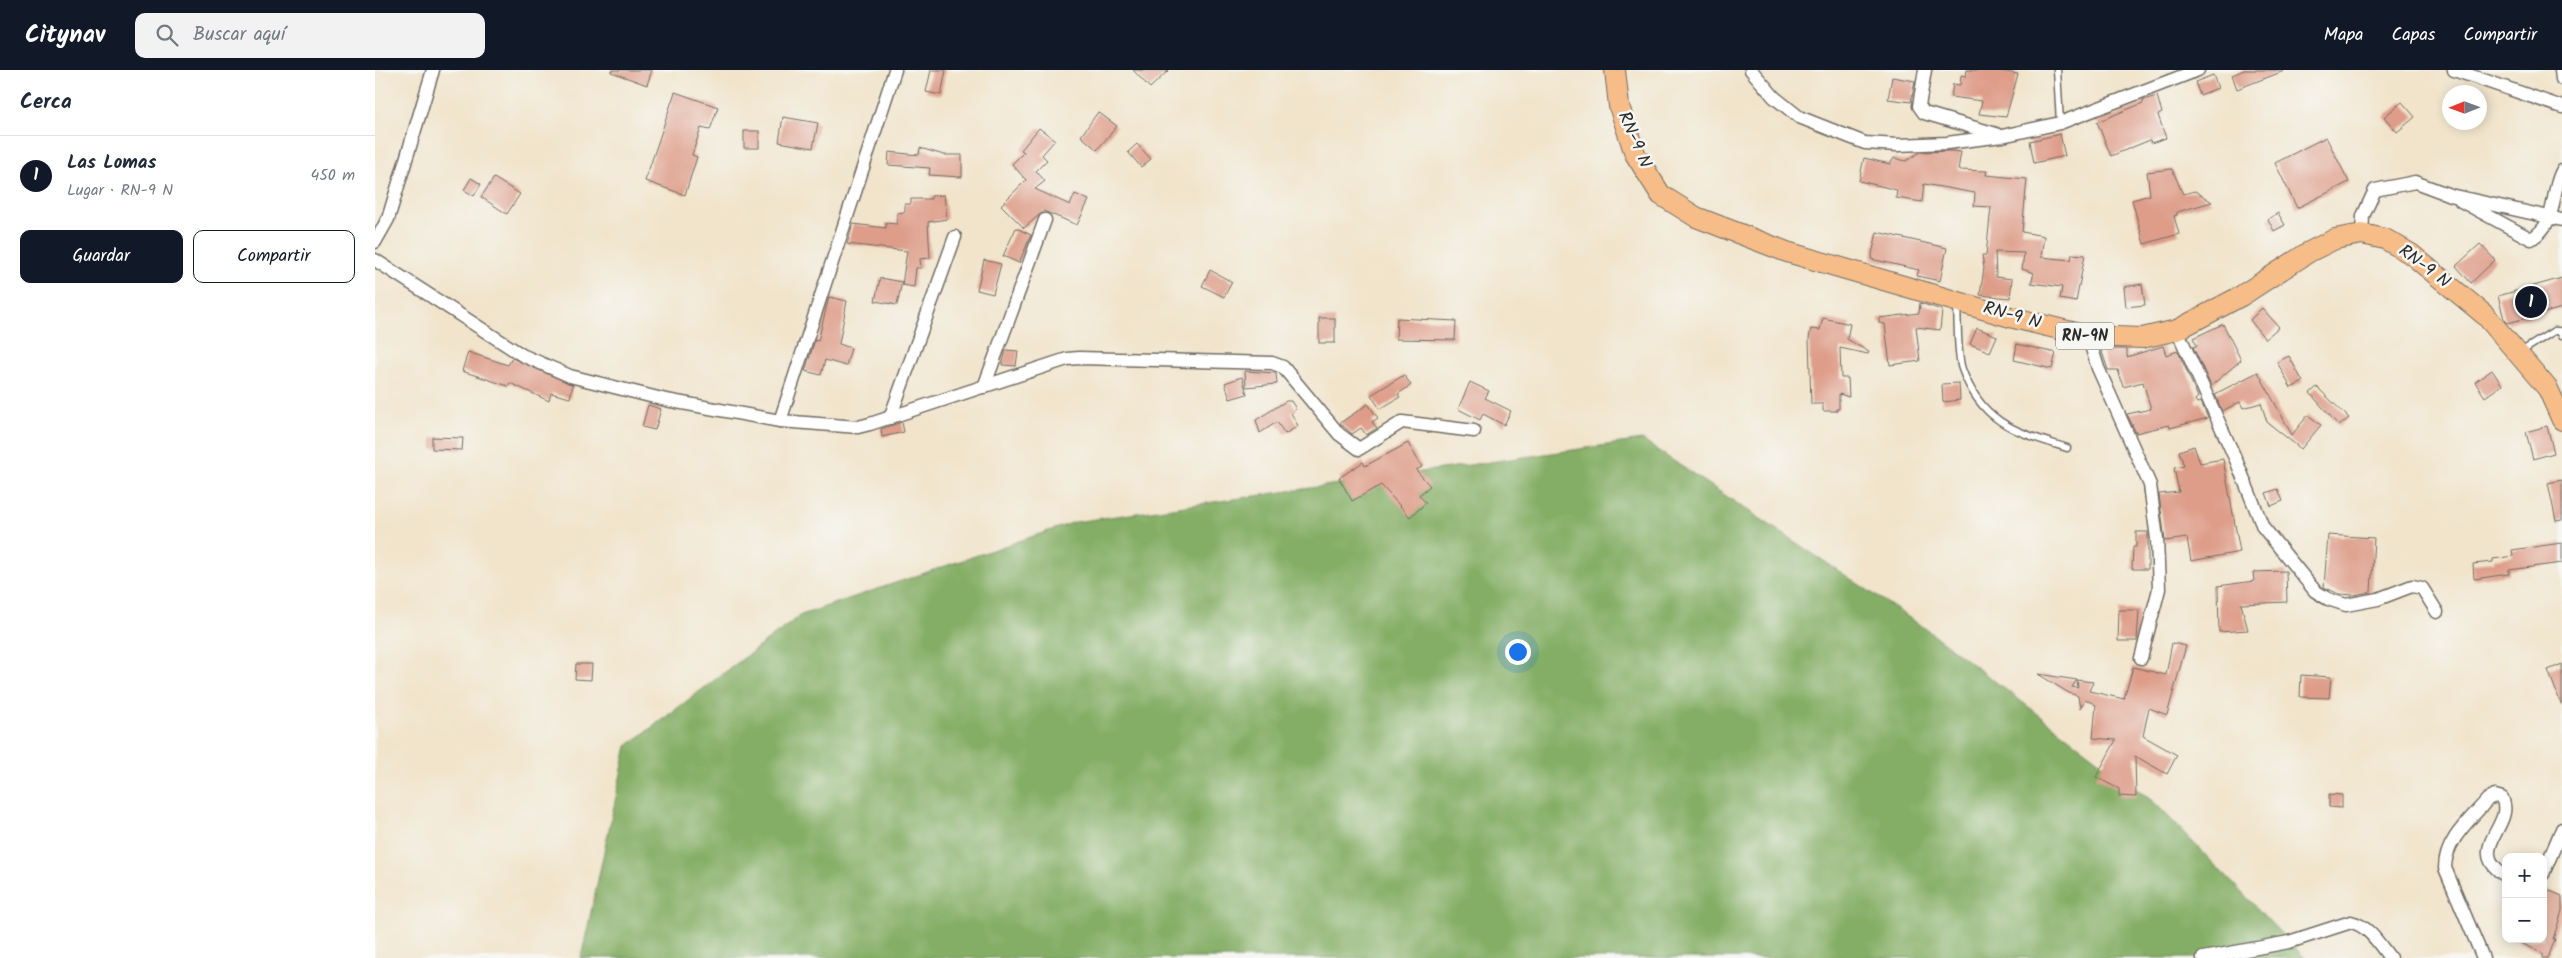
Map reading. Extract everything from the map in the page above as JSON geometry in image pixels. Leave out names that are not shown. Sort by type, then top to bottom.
[{"type":"main road","name":"RN-9 N","points":[[1615,70],[1619,106],[1635,154],[1661,195],[1696,217],[1787,252],[2088,336],[2142,338],[2177,330],[2241,296],[2326,243],[2335,239],[2362,234],[2385,239],[2411,254],[2486,316],[2519,353],[2547,389],[2562,420]]},
{"type":"street","points":[[375,242],[388,219],[433,70]]},
{"type":"street","points":[[780,420],[895,70]]},
{"type":"street","points":[[1751,70],[1774,97],[1799,117],[1865,143],[1947,143],[2002,136],[2060,123],[2197,70]]},
{"type":"street","points":[[1925,70],[1919,106],[1924,113],[2002,136]]},
{"type":"street","points":[[2454,70],[2562,107]]},
{"type":"street","points":[[2561,70],[2562,79]]},
{"type":"street","points":[[2450,195],[2531,239],[2556,219],[2557,182],[2562,171]]},
{"type":"street","points":[[2362,234],[2363,216],[2375,190],[2415,182],[2450,195],[2556,219]]},
{"type":"street","points":[[984,387],[1045,220]]},
{"type":"street","points":[[890,418],[955,237]]},
{"type":"street","points":[[375,260],[522,355],[570,376],[666,400],[780,420],[858,427],[1067,359],[1079,358],[1272,362],[1283,368],[1339,434],[1359,450],[1402,422],[1474,431]]},
{"type":"street","points":[[2177,330],[2236,460],[2263,527],[2315,591],[2328,599],[2346,604],[2378,598],[2412,586],[2422,588],[2437,612]]},
{"type":"street","points":[[2088,336],[2098,368],[2150,485],[2157,539],[2159,589],[2141,658]]},
{"type":"street","points":[[2483,958],[2445,868],[2445,856],[2450,844],[2488,799],[2495,796],[2503,798],[2506,805],[2504,816],[2492,837],[2488,850],[2492,864],[2502,873]]},
{"type":"street","points":[[2547,865],[2562,830]]},
{"type":"street","points":[[2203,958],[2289,942],[2351,922],[2360,924],[2367,930],[2390,958]]},
{"type":"lane","points":[[2057,70],[2060,123]]},
{"type":"lane","points":[[1957,300],[1961,368],[1984,410],[2014,431],[2067,448]]},
{"type":"lane","points":[[2519,353],[2554,331],[2559,331],[2562,335]]},
{"type":"green space","points":[[1642,440],[1926,629],[2155,803],[2305,958],[581,958],[627,746],[801,615],[1075,522]]},
{"type":"building","points":[[611,70],[652,70],[647,85],[611,72]]},
{"type":"building","points":[[931,70],[946,70],[941,95],[926,92]]},
{"type":"building","points":[[1133,70],[1169,70],[1150,88]]},
{"type":"building","points":[[1967,70],[1996,70],[2018,74],[2006,117],[1979,114],[1982,101],[1951,97],[1953,84],[1960,85],[1961,75],[1966,76]]},
{"type":"building","points":[[2244,70],[2284,71],[2237,89],[2232,75]]},
{"type":"building","points":[[2213,75],[2218,88],[2200,95],[2195,82]]},
{"type":"building","points":[[1892,77],[1915,81],[1911,102],[1888,99]]},
{"type":"building","points":[[675,92],[718,107],[710,130],[701,128],[692,155],[697,157],[685,195],[645,181]]},
{"type":"building","points":[[2157,96],[2162,113],[2158,115],[2166,138],[2151,143],[2150,140],[2111,156],[2097,122],[2143,103],[2143,100]]},
{"type":"building","points":[[2402,102],[2415,117],[2397,132],[2384,117]]},
{"type":"building","points":[[1098,112],[1117,126],[1097,150],[1081,136]]},
{"type":"building","points":[[783,117],[818,123],[813,148],[779,142]]},
{"type":"building","points":[[1039,128],[1055,140],[1042,155],[1047,160],[1036,171],[1045,181],[1035,189],[1070,205],[1075,194],[1089,200],[1077,225],[1044,211],[1024,228],[1001,205],[1026,180],[1012,164],[1024,152],[1021,150]]},
{"type":"building","points":[[744,131],[759,131],[759,148],[744,148]]},
{"type":"building","points":[[2060,134],[2065,156],[2034,163],[2030,141]]},
{"type":"building","points":[[2326,137],[2349,182],[2297,208],[2275,163]]},
{"type":"building","points":[[1137,144],[1151,159],[1141,167],[1128,152]]},
{"type":"building","points":[[920,148],[944,155],[962,155],[962,177],[929,175],[930,168],[888,165],[889,152],[919,155]]},
{"type":"building","points":[[1920,152],[1961,152],[1958,170],[1987,171],[1986,175],[2027,179],[2022,232],[2044,236],[2041,257],[2071,260],[2072,254],[2085,255],[2076,302],[2060,299],[2062,287],[2031,283],[2034,273],[2022,269],[2024,253],[1995,252],[1996,277],[2012,279],[2010,298],[1980,295],[1984,268],[1982,255],[1986,255],[1991,207],[1974,206],[1975,193],[1924,184],[1922,202],[1896,198],[1897,190],[1859,181],[1864,158],[1890,164],[1894,158],[1906,161]]},
{"type":"building","points":[[2172,169],[2183,194],[2195,191],[2212,202],[2177,212],[2177,215],[2174,216],[2179,234],[2144,244],[2132,200],[2150,195],[2147,172]]},
{"type":"building","points":[[471,178],[481,184],[474,196],[464,190]]},
{"type":"building","points":[[494,178],[520,194],[507,214],[481,197]]},
{"type":"building","points":[[944,195],[947,219],[928,222],[930,258],[920,259],[921,268],[916,268],[914,287],[902,285],[907,251],[847,244],[853,224],[886,228],[886,223],[897,224],[897,213],[905,212],[905,204],[911,204],[911,199],[931,199],[931,196]]},
{"type":"building","points":[[2278,213],[2285,225],[2274,231],[2268,219]]},
{"type":"building","points":[[1016,228],[1031,235],[1019,263],[1003,256]]},
{"type":"building","points":[[1877,232],[1947,248],[1940,281],[1917,276],[1919,270],[1871,259]]},
{"type":"building","points":[[2480,244],[2495,260],[2471,283],[2456,266]]},
{"type":"building","points":[[984,260],[1001,264],[993,294],[977,290]]},
{"type":"building","points":[[1210,270],[1232,282],[1224,297],[1202,286]]},
{"type":"building","points":[[880,278],[902,282],[897,305],[875,301]]},
{"type":"building","points":[[2562,278],[2562,308],[2508,323],[2504,319],[2498,296]]},
{"type":"building","points":[[2142,284],[2145,305],[2126,307],[2124,287]]},
{"type":"building","points":[[829,297],[847,301],[839,344],[851,348],[846,366],[825,360],[821,375],[805,371],[815,340],[818,341]]},
{"type":"building","points":[[1920,303],[1942,310],[1940,330],[1916,327],[1920,361],[1890,365],[1885,324],[1879,323],[1879,318],[1919,313]]},
{"type":"building","points":[[2262,308],[2279,327],[2265,339],[2250,320]]},
{"type":"building","points":[[1319,318],[1335,318],[1335,343],[1319,343]]},
{"type":"building","points":[[1397,318],[1456,321],[1455,340],[1396,339]]},
{"type":"building","points":[[1823,318],[1850,324],[1847,339],[1869,352],[1868,354],[1840,348],[1841,378],[1848,378],[1849,397],[1839,394],[1839,409],[1836,409],[1837,411],[1823,411],[1823,404],[1811,404],[1809,338],[1811,329],[1820,330]]},
{"type":"building","points":[[2223,324],[2241,360],[2211,386],[2193,347],[2197,346],[2193,338]]},
{"type":"building","points":[[1977,328],[1997,336],[1990,352],[1970,344]]},
{"type":"building","points":[[2017,344],[2056,353],[2052,369],[2014,360]]},
{"type":"building","points":[[2163,346],[2166,355],[2178,351],[2198,397],[2195,400],[2197,403],[2201,402],[2208,418],[2170,428],[2169,425],[2136,433],[2127,414],[2151,409],[2143,382],[2123,387],[2118,370],[2108,370],[2101,349],[2127,349],[2127,357]]},
{"type":"building","points":[[1006,350],[1018,351],[1016,366],[1002,365]]},
{"type":"building","points":[[468,352],[508,365],[512,358],[573,385],[570,398],[551,393],[549,401],[510,383],[508,386],[462,371]]},
{"type":"building","points":[[2289,356],[2303,382],[2291,388],[2277,362]]},
{"type":"building","points":[[2492,370],[2502,385],[2485,397],[2475,382]]},
{"type":"building","points":[[1245,371],[1276,373],[1277,384],[1246,387]]},
{"type":"building","points":[[2258,372],[2292,435],[2308,415],[2321,425],[2301,449],[2267,422],[2261,403],[2243,408],[2240,402],[2222,411],[2215,394]]},
{"type":"building","points":[[1404,375],[1411,385],[1398,394],[1400,397],[1380,409],[1371,395]]},
{"type":"building","points":[[1242,377],[1247,394],[1230,399],[1225,383]]},
{"type":"building","points":[[1470,382],[1489,391],[1485,398],[1511,411],[1504,425],[1483,414],[1480,420],[1458,409]]},
{"type":"building","points":[[1959,383],[1960,400],[1943,402],[1942,384]]},
{"type":"building","points":[[2317,387],[2349,418],[2339,426],[2310,393]]},
{"type":"building","points":[[1286,401],[1291,401],[1296,409],[1291,413],[1298,426],[1285,434],[1277,422],[1260,433],[1256,420]]},
{"type":"building","points":[[1368,404],[1378,418],[1372,422],[1377,428],[1366,435],[1361,428],[1352,434],[1340,423]]},
{"type":"building","points":[[648,405],[661,409],[655,430],[642,427]]},
{"type":"building","points":[[902,422],[904,432],[882,437],[881,429]]},
{"type":"building","points":[[2547,426],[2554,453],[2533,459],[2526,432]]},
{"type":"building","points":[[432,437],[463,438],[462,450],[432,449]]},
{"type":"building","points":[[1408,443],[1422,467],[1416,470],[1430,486],[1419,495],[1426,503],[1410,517],[1381,485],[1352,501],[1339,478],[1363,462],[1365,466]]},
{"type":"building","points":[[2194,446],[2200,463],[2223,459],[2240,552],[2191,561],[2187,538],[2165,541],[2159,494],[2179,492],[2174,468],[2184,466],[2179,451]]},
{"type":"building","points":[[2562,480],[2562,520],[2556,521],[2548,483]]},
{"type":"building","points":[[2278,489],[2283,501],[2271,506],[2266,493]]},
{"type":"building","points":[[2136,532],[2148,532],[2148,569],[2132,569],[2133,547],[2136,547]]},
{"type":"building","points":[[2328,535],[2374,538],[2371,592],[2354,595],[2339,594],[2324,587]]},
{"type":"building","points":[[2562,543],[2562,563],[2509,570],[2509,574],[2474,579],[2473,564],[2493,562],[2493,559],[2513,556],[2512,550]]},
{"type":"building","points":[[2286,571],[2287,602],[2241,604],[2248,630],[2219,632],[2218,586],[2254,581],[2253,572]]},
{"type":"building","points":[[2119,610],[2139,610],[2137,641],[2118,641]]},
{"type":"building","points":[[2172,643],[2186,646],[2167,715],[2149,708],[2143,736],[2177,755],[2167,774],[2135,756],[2136,797],[2119,796],[2119,789],[2096,777],[2116,740],[2093,738],[2096,705],[2085,699],[2080,709],[2078,696],[2069,693],[2038,674],[2093,682],[2089,691],[2124,699],[2133,667],[2166,675]],"holes":[[[2077,680],[2078,688],[2072,687]]]},
{"type":"building","points":[[576,664],[592,664],[591,680],[575,679]]},
{"type":"building","points":[[2562,664],[2562,704],[2561,704],[2548,670]]},
{"type":"building","points":[[2301,675],[2331,677],[2329,698],[2300,697]]},
{"type":"building","points":[[2329,794],[2342,795],[2342,808],[2329,807]]},
{"type":"building","points":[[2547,890],[2562,896],[2562,911],[2548,958],[2543,958],[2543,953],[2521,943],[2547,943]]},
{"type":"place","name":"Las Lomas","points":[[2531,302]]}]
